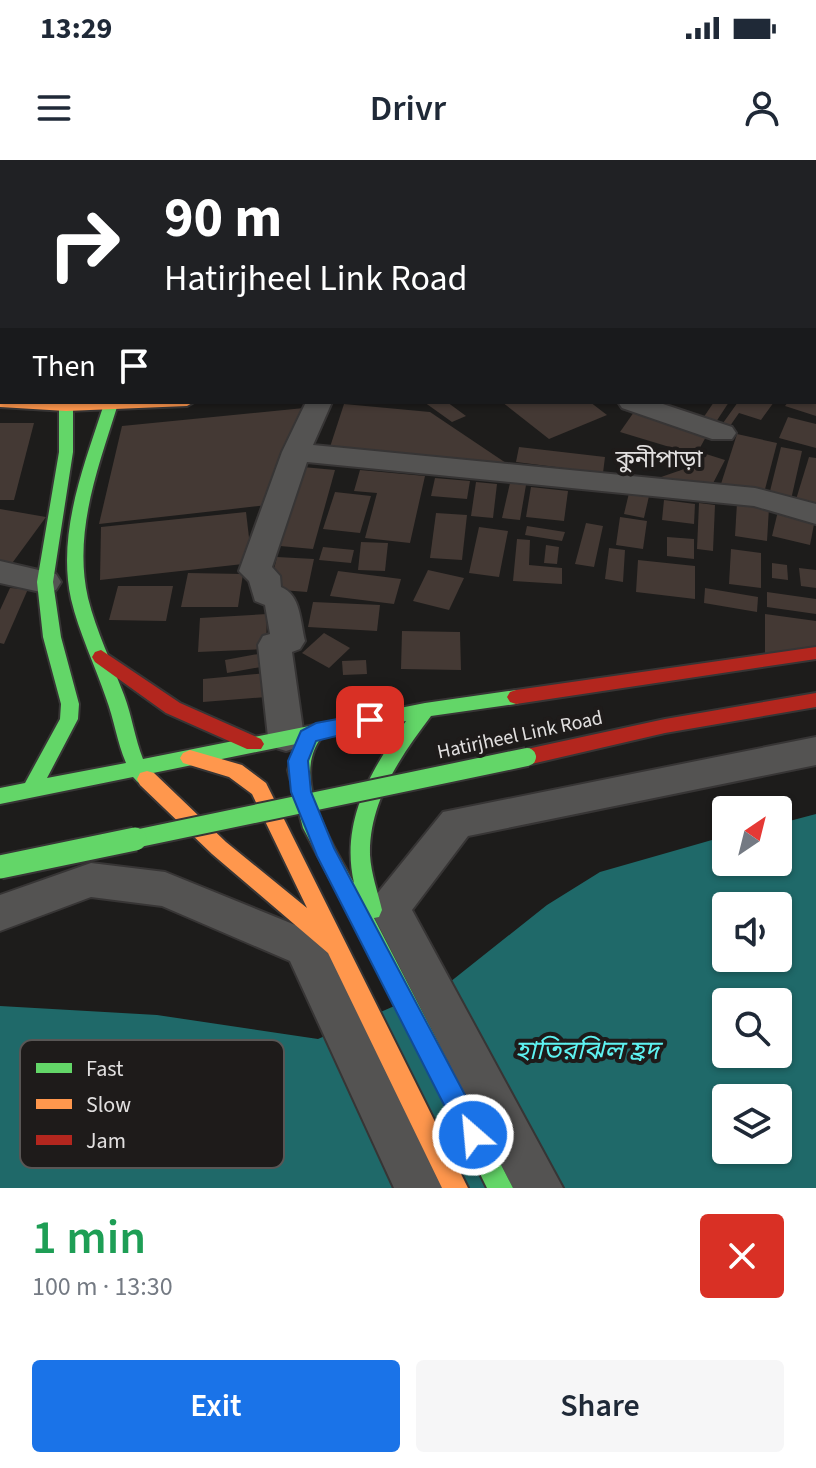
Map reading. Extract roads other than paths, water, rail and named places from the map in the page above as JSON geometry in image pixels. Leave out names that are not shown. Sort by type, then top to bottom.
[{"type":"main road","points":[[4,404],[110,407],[156,404]]},
{"type":"main road","points":[[4,404],[47,427],[66,452]]},
{"type":"main road","points":[[32,789],[64,733],[70,704],[52,637],[45,582],[66,452],[66,407]]},
{"type":"main road","points":[[110,407],[83,497],[75,561],[80,597],[135,767],[173,805],[336,946]]},
{"type":"main road","name":"Hatirjheel Link Road","points":[[0,796],[425,710],[816,653]]},
{"type":"main road","points":[[101,657],[152,699],[203,725],[286,737],[308,737],[298,761],[301,792],[324,850],[380,951],[500,1188]]},
{"type":"main road","name":"Hatirjheel Link Road","points":[[0,867],[665,726],[816,700]]},
{"type":"main road","points":[[380,951],[359,852],[379,779],[398,741],[425,710]]},
{"type":"main road","points":[[186,757],[235,771],[259,789],[455,1188]]},
{"type":"main road","points":[[86,777],[116,782],[173,805]]},
{"type":"street","points":[[286,737],[275,645],[288,641],[280,599],[266,593],[264,576],[255,571],[296,452],[318,404]]},
{"type":"street","points":[[637,404],[722,433]]},
{"type":"street","points":[[296,452],[755,497],[816,514]]},
{"type":"street","points":[[0,572],[45,582]]},
{"type":"street","points":[[539,1188],[390,908],[456,823],[816,751]]},
{"type":"street","points":[[0,913],[91,880],[165,889],[305,948],[419,1188]]},
{"type":"water","name":"হাতিরঝিল হ্রদ","points":[[816,814],[816,1188],[0,1188],[0,1006],[157,1015],[318,1039],[450,982],[547,905],[600,872],[712,840],[712,876],[792,876],[792,820]]},
{"type":"district","name":"কুনীপাড়া","points":[[659,459]]}]
